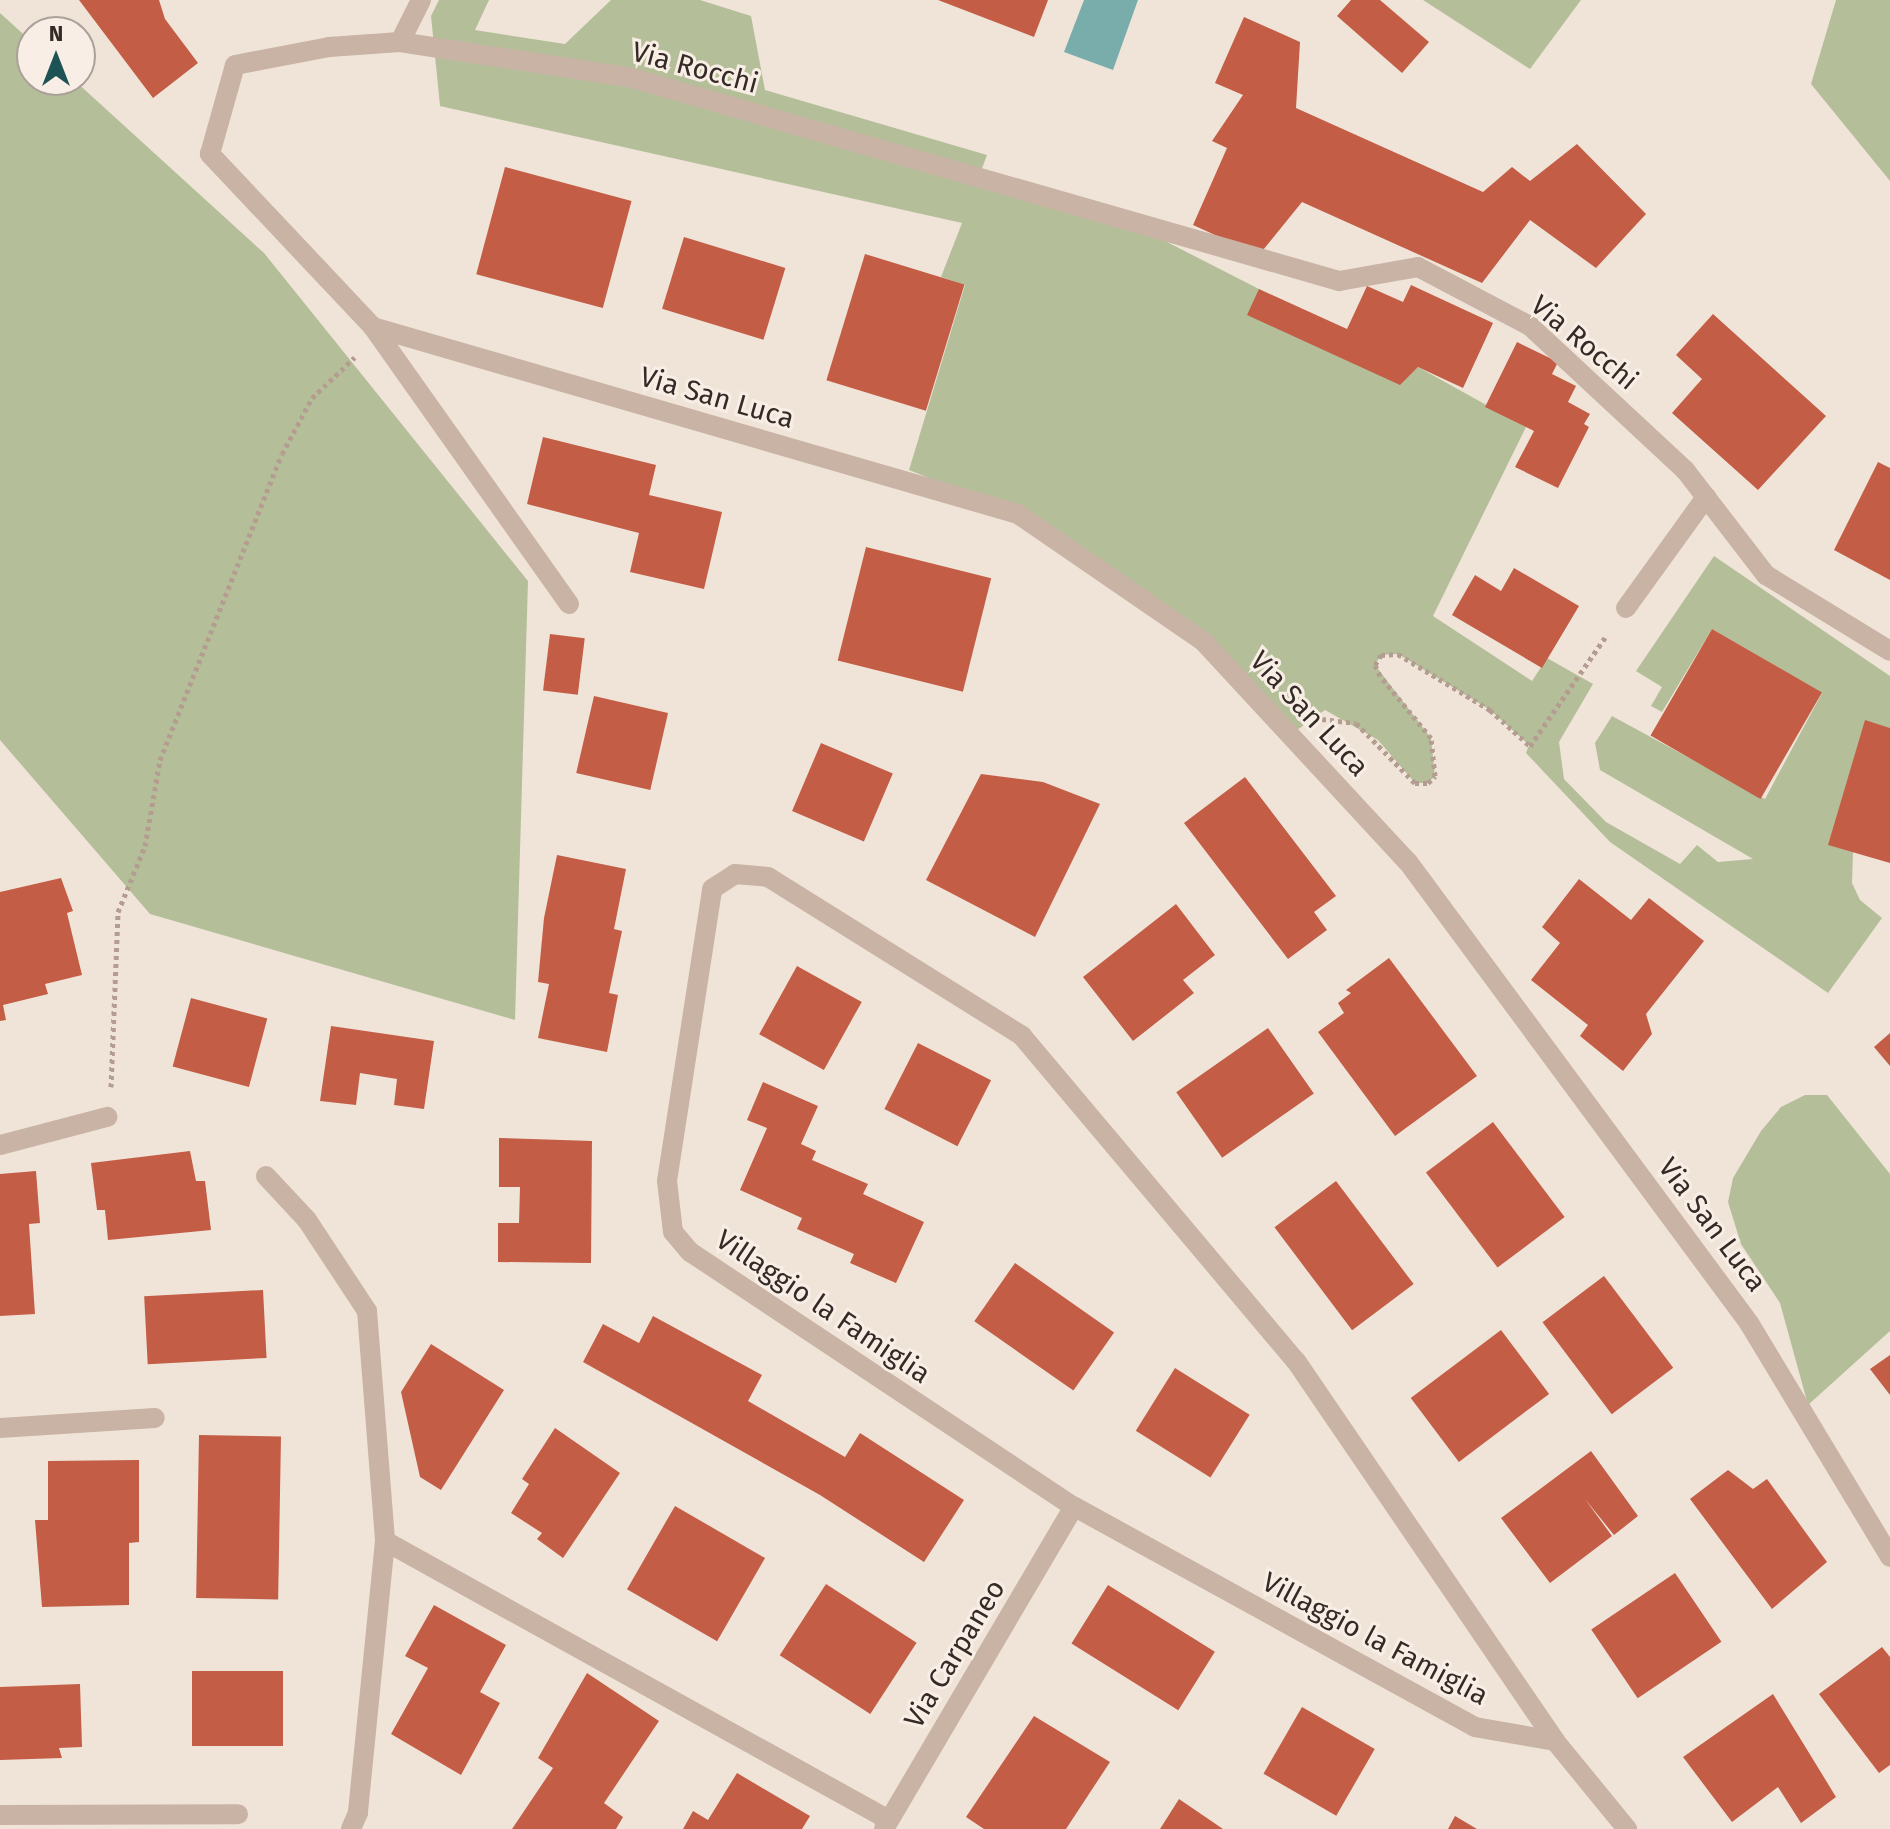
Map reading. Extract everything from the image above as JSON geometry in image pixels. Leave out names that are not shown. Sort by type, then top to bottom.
[{"type":"street","points":[[400,42],[421,0]]},
{"type":"street","name":"Via Rocchi","points":[[569,604],[376,331],[210,154],[235,65],[329,47],[400,42],[632,78],[1339,281],[1418,267],[1530,326],[1685,470],[1766,575],[1890,651]]},
{"type":"street","name":"Via San Luca","points":[[376,331],[1018,514],[1203,641],[1408,862],[1749,1323],[1890,1557]]},
{"type":"street","points":[[1626,608],[1706,497]]},
{"type":"street","name":"Villaggio la Famiglia","points":[[735,874],[768,877],[1022,1036],[1296,1361],[1555,1741],[1475,1727],[1074,1507],[690,1252],[673,1232],[667,1181],[712,889],[735,874]]},
{"type":"street","points":[[0,1145],[107,1117]]},
{"type":"street","points":[[266,1176],[307,1220],[367,1311],[385,1541],[358,1813],[351,1829]]},
{"type":"street","points":[[0,1428],[155,1418]]},
{"type":"street","name":"Via Carpaneo","points":[[887,1825],[1074,1507]]},
{"type":"street","points":[[385,1541],[887,1825]]},
{"type":"street","points":[[1555,1741],[1627,1829]]},
{"type":"street","points":[[0,1815],[238,1814]]},
{"type":"path","points":[[107,1117],[118,912],[145,846],[160,760],[282,454],[312,398],[376,331]]},
{"type":"path","points":[[1333,720],[1356,723],[1378,740],[1415,783],[1435,776],[1431,738],[1375,665],[1389,652],[1490,710],[1530,746],[1626,608]]},
{"type":"green space","points":[[439,0],[489,0],[475,30],[565,44],[611,0],[700,0],[751,16],[765,90],[987,155],[978,179],[1165,241],[1259,289],[1400,384],[1418,367],[1526,427],[1433,616],[1532,681],[1547,658],[1593,684],[1559,742],[1564,779],[1606,822],[1680,864],[1697,845],[1718,862],[1753,859],[1600,770],[1595,743],[1612,716],[1765,799],[1822,693],[1712,629],[1662,712],[1651,706],[1662,687],[1636,671],[1714,556],[1890,676],[1890,728],[1866,721],[1829,845],[1853,852],[1852,883],[1860,900],[1882,918],[1828,993],[1610,842],[1526,753],[1529,745],[1490,710],[1398,654],[1381,655],[1375,665],[1431,738],[1435,776],[1428,783],[1415,783],[1378,740],[1325,710],[1293,733],[1248,686],[1018,514],[909,470],[965,285],[941,277],[962,223],[440,106],[431,16]]},
{"type":"green space","points":[[1423,0],[1581,0],[1530,69]]},
{"type":"green space","points":[[1836,0],[1890,0],[1890,181],[1811,84]]},
{"type":"green space","points":[[0,13],[16,28],[16,96],[92,96],[264,253],[528,581],[515,1020],[150,914],[0,740]]},
{"type":"green space","points":[[1805,1095],[1827,1095],[1890,1174],[1890,1331],[1808,1405],[1780,1303],[1741,1244],[1728,1202],[1733,1178],[1761,1131],[1781,1107]]},
{"type":"water","points":[[1084,0],[1138,0],[1113,70],[1064,52]]},
{"type":"building","points":[[79,0],[159,0],[165,19],[198,63],[153,98],[96,23],[96,16],[91,16]]},
{"type":"building","points":[[938,0],[1048,0],[1034,37]]},
{"type":"building","points":[[1351,0],[1380,0],[1429,42],[1402,73],[1337,16]]},
{"type":"building","points":[[1244,17],[1300,42],[1296,108],[1483,192],[1512,167],[1530,181],[1577,144],[1646,214],[1596,268],[1530,220],[1482,283],[1302,202],[1259,255],[1193,225],[1227,148],[1212,141],[1243,95],[1215,83]]},
{"type":"building","points":[[505,167],[632,201],[603,308],[476,274]]},
{"type":"building","points":[[684,237],[785,268],[763,340],[662,309]]},
{"type":"building","points":[[865,254],[964,284],[926,411],[826,380]]},
{"type":"building","points":[[1411,285],[1493,323],[1463,388],[1418,367],[1400,385],[1247,315],[1259,289],[1347,329],[1367,286],[1403,302]]},
{"type":"building","points":[[1713,314],[1826,416],[1758,490],[1672,413],[1702,379],[1676,355]]},
{"type":"building","points":[[1517,342],[1558,362],[1552,374],[1576,386],[1568,402],[1590,414],[1584,424],[1589,427],[1558,488],[1515,467],[1534,431],[1485,407]]},
{"type":"building","points":[[543,437],[656,465],[649,495],[722,512],[704,589],[630,572],[639,533],[527,504]]},
{"type":"building","points":[[1878,462],[1890,468],[1890,580],[1834,550]]},
{"type":"building","points":[[866,547],[991,578],[963,692],[838,661]]},
{"type":"building","points":[[1514,568],[1579,606],[1542,668],[1452,615],[1475,575],[1501,591]]},
{"type":"building","points":[[1712,629],[1822,693],[1760,799],[1650,736]]},
{"type":"building","points":[[550,634],[585,638],[578,695],[543,691]]},
{"type":"building","points":[[594,696],[668,713],[650,790],[576,773]]},
{"type":"building","points":[[1865,720],[1890,728],[1890,863],[1828,845]]},
{"type":"building","points":[[821,743],[893,773],[864,842],[792,811]]},
{"type":"building","points":[[981,774],[1043,782],[1100,804],[1035,937],[926,880]]},
{"type":"building","points":[[1245,777],[1336,896],[1314,912],[1327,930],[1288,959],[1184,823]]},
{"type":"building","points":[[557,855],[626,869],[614,929],[622,931],[609,993],[618,995],[607,1052],[538,1038],[549,984],[538,982],[544,918]]},
{"type":"building","points":[[61,878],[73,911],[67,913],[82,975],[45,984],[48,994],[3,1005],[6,1020],[0,1021],[0,892]]},
{"type":"building","points":[[1579,879],[1631,920],[1649,898],[1704,941],[1646,1014],[1652,1034],[1623,1071],[1580,1036],[1588,1025],[1531,980],[1560,943],[1542,927]]},
{"type":"building","points":[[1176,904],[1215,955],[1183,980],[1194,993],[1133,1041],[1083,977]]},
{"type":"building","points":[[1389,958],[1477,1076],[1395,1136],[1318,1032],[1344,1013],[1338,1003],[1351,993],[1346,990]]},
{"type":"building","points":[[797,966],[862,1002],[824,1070],[759,1034]]},
{"type":"building","points":[[191,998],[267,1018],[249,1087],[173,1067]]},
{"type":"building","points":[[331,1026],[434,1041],[424,1109],[394,1105],[397,1079],[360,1073],[356,1105],[320,1101]]},
{"type":"building","points":[[1268,1028],[1314,1094],[1222,1158],[1176,1092]]},
{"type":"building","points":[[1890,1033],[1890,1066],[1874,1047]]},
{"type":"building","points":[[918,1043],[991,1080],[957,1146],[884,1109]]},
{"type":"building","points":[[763,1082],[818,1106],[801,1144],[816,1151],[812,1160],[868,1184],[863,1194],[924,1222],[896,1283],[850,1263],[854,1254],[797,1229],[802,1218],[740,1190],[767,1128],[747,1120]]},
{"type":"building","points":[[1493,1122],[1565,1217],[1498,1268],[1426,1173]]},
{"type":"building","points":[[499,1138],[592,1141],[591,1263],[498,1262],[498,1223],[519,1223],[520,1187],[499,1187]]},
{"type":"building","points":[[190,1151],[196,1181],[205,1181],[211,1230],[108,1240],[105,1210],[97,1210],[91,1163]]},
{"type":"building","points":[[36,1171],[40,1223],[29,1224],[35,1314],[0,1316],[0,1174]]},
{"type":"building","points":[[1336,1181],[1414,1284],[1352,1330],[1275,1227]]},
{"type":"building","points":[[1015,1263],[1114,1332],[1073,1391],[974,1321]]},
{"type":"building","points":[[1604,1276],[1673,1368],[1612,1414],[1543,1322]]},
{"type":"building","points":[[263,1290],[267,1358],[148,1364],[144,1296]]},
{"type":"building","points":[[653,1316],[762,1375],[748,1401],[845,1457],[860,1433],[964,1500],[924,1562],[820,1495],[583,1362],[603,1324],[639,1343]]},
{"type":"building","points":[[1501,1330],[1549,1394],[1459,1462],[1411,1398]]},
{"type":"building","points":[[431,1344],[504,1390],[441,1490],[420,1477],[401,1392]]},
{"type":"building","points":[[1890,1355],[1890,1395],[1870,1369]]},
{"type":"building","points":[[1175,1368],[1250,1415],[1210,1477],[1136,1431]]},
{"type":"building","points":[[555,1428],[620,1473],[563,1558],[537,1539],[542,1533],[511,1513],[529,1484],[522,1479]]},
{"type":"building","points":[[199,1435],[281,1436],[278,1599],[196,1598]]},
{"type":"building","points":[[1591,1451],[1638,1516],[1614,1535],[1585,1499],[1612,1536],[1550,1583],[1501,1518]]},
{"type":"building","points":[[139,1460],[139,1542],[129,1543],[129,1605],[42,1607],[35,1520],[48,1520],[48,1461]]},
{"type":"building","points":[[1728,1470],[1753,1489],[1767,1479],[1827,1562],[1772,1609],[1690,1499]]},
{"type":"building","points":[[675,1506],[765,1558],[717,1641],[627,1589]]},
{"type":"building","points":[[1675,1573],[1721,1642],[1638,1698],[1591,1629]]},
{"type":"building","points":[[826,1584],[917,1643],[870,1714],[780,1655]]},
{"type":"building","points":[[1108,1585],[1215,1652],[1178,1710],[1071,1644]]},
{"type":"building","points":[[434,1605],[506,1645],[480,1692],[500,1703],[461,1775],[391,1734],[428,1668],[405,1656]]},
{"type":"building","points":[[1882,1647],[1890,1657],[1890,1765],[1879,1773],[1819,1694]]},
{"type":"building","points":[[192,1671],[283,1671],[283,1746],[192,1746]]},
{"type":"building","points":[[587,1673],[659,1721],[604,1803],[623,1817],[616,1829],[512,1829],[553,1768],[538,1758]]},
{"type":"building","points":[[80,1684],[82,1747],[59,1748],[62,1758],[0,1760],[0,1687]]},
{"type":"building","points":[[1773,1694],[1836,1797],[1801,1823],[1778,1787],[1732,1822],[1683,1757]]},
{"type":"building","points":[[1302,1707],[1375,1749],[1336,1816],[1264,1774]]},
{"type":"building","points":[[1034,1716],[1110,1762],[1066,1829],[984,1829],[966,1817]]},
{"type":"building","points":[[737,1773],[810,1816],[802,1829],[683,1829],[693,1811],[708,1820]]},
{"type":"building","points":[[1179,1799],[1223,1829],[1160,1829]]},
{"type":"building","points":[[1455,1816],[1477,1829],[1448,1829]]}]
